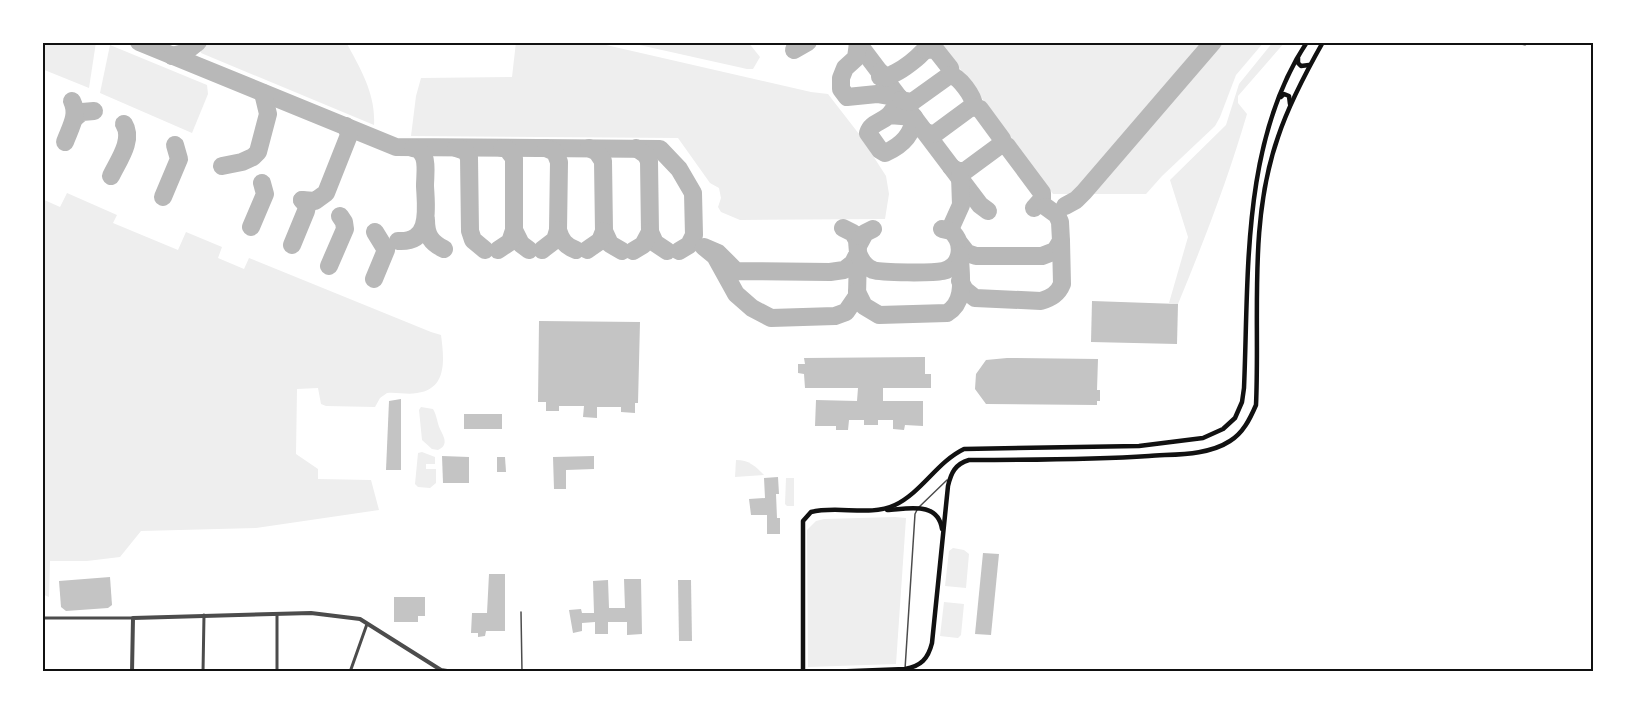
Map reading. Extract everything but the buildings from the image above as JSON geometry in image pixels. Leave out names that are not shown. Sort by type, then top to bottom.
[{"type":"main road","points":[[873,510],[885,509],[898,503],[944,462],[964,449],[1147,445],[1203,438],[1215,434],[1230,424],[1242,402],[1253,210],[1260,161],[1286,79],[1307,42]]},
{"type":"main road","points":[[827,672],[905,669],[921,664],[930,652],[950,477],[958,464],[969,460],[1095,459],[1180,454],[1219,446],[1238,435],[1251,418],[1256,405],[1257,315],[1262,216],[1272,158],[1289,109],[1323,42]]},
{"type":"main road","points":[[1298,55],[1297,61],[1300,66],[1308,66],[1313,61]]},
{"type":"main road","points":[[1276,109],[1284,94],[1290,96],[1289,109]]},
{"type":"main road","points":[[803,672],[803,521],[805,517],[816,510],[918,508],[937,515],[941,520],[943,538]]},
{"type":"street","points":[[1515,42],[1525,44]]},
{"type":"street","points":[[277,614],[277,672]]},
{"type":"street","points":[[203,672],[204,615]]},
{"type":"street","points":[[42,618],[336,615],[360,619],[440,671],[453,672]]},
{"type":"street","points":[[132,672],[133,618]]},
{"type":"street","points":[[350,672],[367,624]]},
{"type":"lane","points":[[905,669],[915,514],[918,508],[950,477]]},
{"type":"lane","points":[[521,612],[522,672]]},
{"type":"shaded area","points":[[42,42],[96,42],[89,88],[42,69]]},
{"type":"shaded area","points":[[210,42],[346,42],[370,92],[374,125],[201,53],[200,49]]},
{"type":"shaded area","points":[[516,42],[593,42],[828,94],[859,134],[886,176],[889,194],[885,219],[740,220],[721,212],[718,207],[721,198],[719,188],[710,183],[678,138],[411,136],[416,96],[421,78],[512,77]]},
{"type":"shaded area","points":[[626,42],[748,42],[760,57],[753,69],[747,69]]},
{"type":"shaded area","points":[[940,42],[1201,42],[1074,194],[1053,194]]},
{"type":"shaded area","points":[[1222,42],[1264,42],[1236,75],[1215,126],[1146,194],[1092,194]]},
{"type":"shaded area","points":[[1273,42],[1285,42],[1238,96],[1238,103],[1247,114],[1232,162],[1178,304],[1169,303],[1188,237],[1170,180],[1226,125],[1239,84]]},
{"type":"shaded area","points":[[110,45],[207,85],[208,94],[192,133],[100,93]]},
{"type":"shaded area","points":[[67,193],[117,215],[113,223],[178,250],[186,232],[222,247],[218,258],[244,269],[249,258],[441,335],[442,371],[439,379],[427,390],[413,394],[387,393],[380,398],[375,407],[326,406],[321,404],[318,388],[297,389],[296,454],[318,469],[318,479],[371,480],[379,510],[256,528],[141,531],[120,557],[87,561],[50,561],[49,597],[42,594],[42,199],[60,207]]},
{"type":"shaded area","points":[[421,407],[433,409],[435,414],[445,441],[444,446],[438,450],[432,449],[422,440],[419,410]]},
{"type":"shaded area","points":[[422,452],[435,457],[435,464],[426,464],[426,469],[436,469],[436,483],[430,488],[418,487],[415,484],[418,453]]},
{"type":"shaded area","points":[[736,460],[752,464],[764,475],[735,477]]},
{"type":"shaded area","points":[[786,478],[794,478],[794,506],[785,504]]},
{"type":"shaded area","points":[[906,518],[896,664],[808,667],[807,530],[816,521],[824,519]]},
{"type":"shaded area","points":[[953,548],[964,550],[969,554],[966,588],[945,586],[949,551]]},
{"type":"shaded area","points":[[944,602],[964,604],[961,635],[958,638],[940,636]]},
{"type":"taxiway","points":[[139,42],[396,147],[660,149],[679,169],[693,193],[694,235],[689,245],[679,251]]},
{"type":"taxiway","points":[[172,56],[184,53],[198,42]]},
{"type":"taxiway","points":[[794,50],[808,42]]},
{"type":"taxiway","points":[[857,42],[980,205],[988,211]]},
{"type":"taxiway","points":[[880,77],[880,72],[885,76],[896,73],[923,52],[929,42]]},
{"type":"taxiway","points":[[1065,206],[1084,192],[1213,42]]},
{"type":"taxiway","points":[[858,43],[856,58],[845,68],[841,78],[841,89],[847,97],[877,94],[900,98],[890,114],[874,125],[868,133],[880,150],[885,153],[905,139],[909,134],[914,117],[889,115]]},
{"type":"taxiway","points":[[901,100],[912,102],[951,74],[950,68],[935,49],[926,50]]},
{"type":"taxiway","points":[[924,131],[930,134],[936,133],[974,105],[965,87],[958,79],[950,75]]},
{"type":"taxiway","points":[[222,166],[242,162],[258,152],[268,114],[263,93]]},
{"type":"taxiway","points":[[65,142],[75,111],[72,101]]},
{"type":"taxiway","points":[[951,167],[958,171],[965,171],[1003,143],[980,109],[973,107]]},
{"type":"taxiway","points":[[75,118],[82,112],[94,111]]},
{"type":"taxiway","points":[[111,176],[126,144],[127,130],[124,124]]},
{"type":"taxiway","points":[[302,200],[315,201],[326,193],[349,135],[346,126]]},
{"type":"taxiway","points":[[163,197],[179,159],[175,145]]},
{"type":"taxiway","points":[[1002,146],[1007,146],[1042,193],[1042,199],[1034,208]]},
{"type":"taxiway","points":[[398,241],[409,240],[417,236],[425,222],[425,160],[421,152],[413,148]]},
{"type":"taxiway","points":[[456,148],[465,151],[469,157],[470,231],[473,240],[485,250]]},
{"type":"taxiway","points":[[498,250],[510,242],[514,230],[514,158],[507,149],[502,148]]},
{"type":"taxiway","points":[[546,148],[555,152],[559,162],[558,230],[564,242],[576,250]]},
{"type":"taxiway","points":[[589,148],[597,152],[603,161],[604,231],[610,244],[622,251]]},
{"type":"taxiway","points":[[636,148],[646,155],[649,161],[650,232],[655,243],[667,251]]},
{"type":"taxiway","points":[[952,225],[961,205],[960,176]]},
{"type":"taxiway","points":[[251,227],[265,194],[262,183]]},
{"type":"taxiway","points":[[292,245],[306,211],[307,206],[302,200]]},
{"type":"taxiway","points":[[960,244],[967,253],[976,256],[1042,256],[1055,251],[1061,241],[1060,222],[1057,215],[1046,207]]},
{"type":"taxiway","points":[[329,266],[345,229],[340,216]]},
{"type":"taxiway","points":[[426,220],[430,238],[444,249]]},
{"type":"taxiway","points":[[843,228],[853,233],[857,240],[858,253],[853,263],[844,270],[830,272],[736,271],[718,253],[704,247],[715,256],[736,294],[752,308],[771,318],[835,316],[846,312],[857,296],[858,253]]},
{"type":"taxiway","points":[[858,246],[865,233],[873,229]]},
{"type":"taxiway","points":[[858,253],[860,259],[873,270],[886,272],[943,271],[949,269],[958,260],[960,248],[951,231],[942,229]]},
{"type":"taxiway","points":[[514,230],[521,244],[529,250]]},
{"type":"taxiway","points":[[542,250],[555,240],[558,230]]},
{"type":"taxiway","points":[[587,250],[600,241],[604,231]]},
{"type":"taxiway","points":[[374,279],[386,250],[375,232]]},
{"type":"taxiway","points":[[633,251],[643,245],[650,232]]},
{"type":"taxiway","points":[[960,281],[965,290],[975,298],[1045,300],[1056,293],[1062,284],[1061,241]]},
{"type":"taxiway","points":[[857,292],[864,306],[879,315],[947,313],[953,308],[960,295],[960,255]]}]
